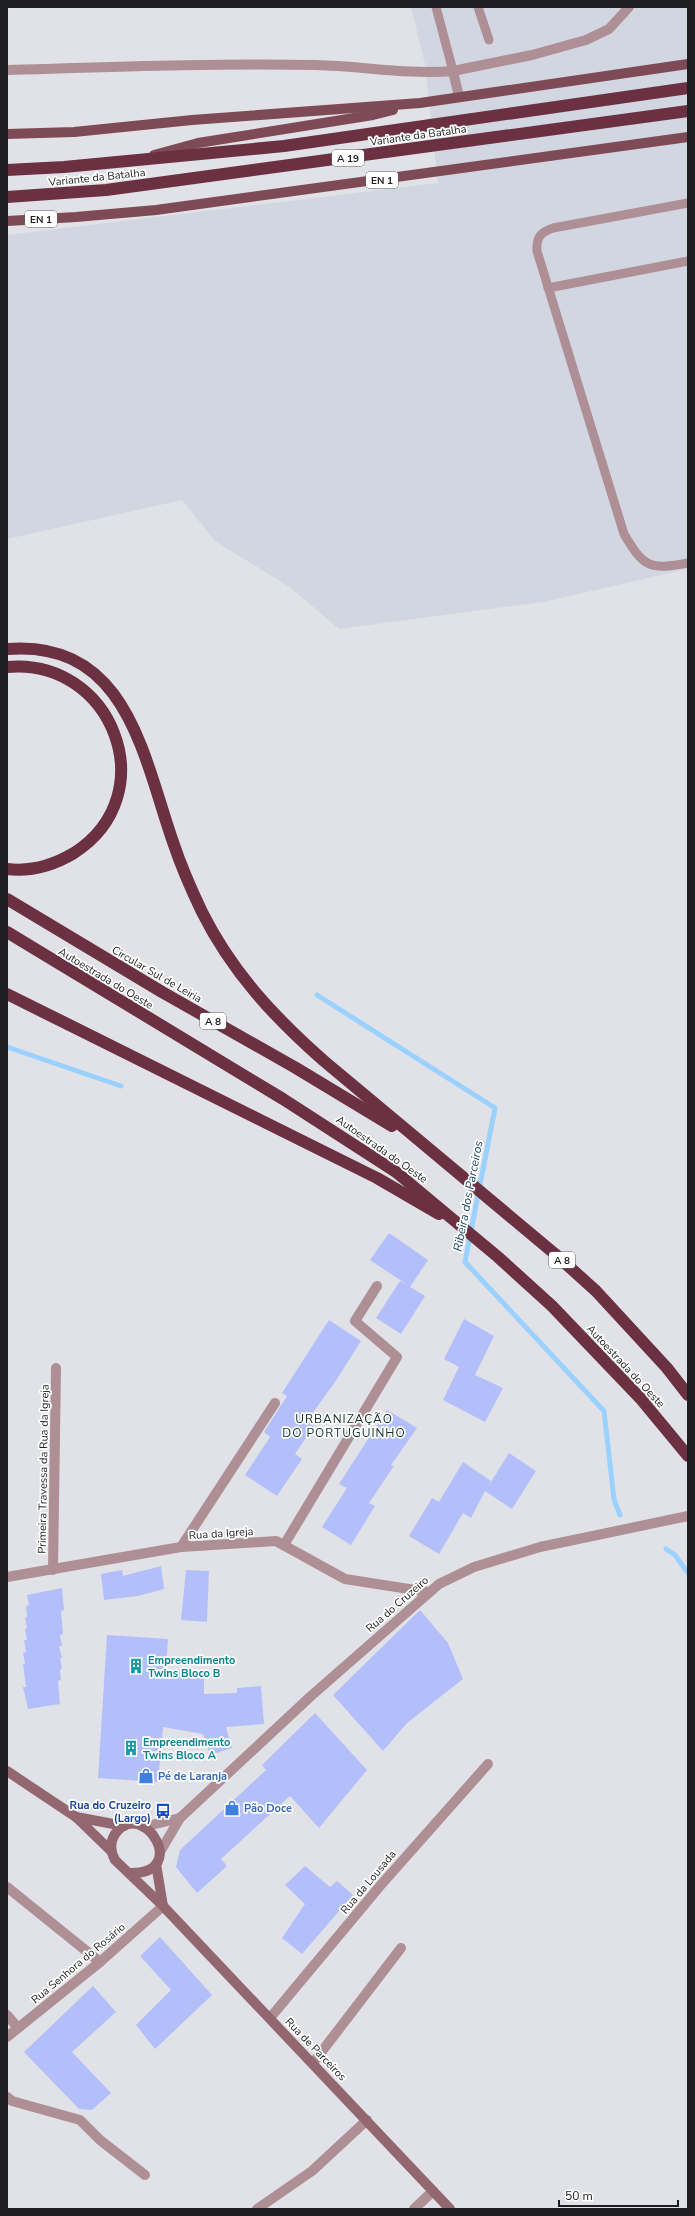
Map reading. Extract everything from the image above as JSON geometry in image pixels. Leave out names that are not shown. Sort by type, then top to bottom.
[{"type":"highway","name":"Variante da Batalha","points":[[7,170],[64,167],[284,146],[688,88]]},
{"type":"highway","name":"Variante da Batalha","points":[[7,197],[114,189],[688,111]]},
{"type":"highway","points":[[7,650],[25,648],[62,656],[91,672],[109,688],[122,706],[139,736],[154,777],[173,842],[190,885],[219,943],[250,987],[287,1029],[419,1142]]},
{"type":"highway","points":[[7,667],[30,667],[57,674],[71,681],[97,704],[115,734],[121,757],[122,782],[106,823],[94,838],[80,849],[63,859],[48,865],[28,869],[7,869]]},
{"type":"highway","name":"Circular Sul de Leiria","points":[[7,899],[162,992],[296,1068],[419,1142]]},
{"type":"highway","name":"Autoestrada do Oeste","points":[[7,932],[283,1100],[396,1172],[440,1208],[457,1225],[498,1257],[552,1306],[640,1398],[688,1456]]},
{"type":"highway","points":[[7,994],[388,1185],[457,1225]]},
{"type":"highway","name":"A 8","points":[[419,1142],[556,1254],[596,1291],[667,1368],[688,1395]]},
{"type":"main road","points":[[7,134],[74,132],[192,120],[420,103],[688,64]]},
{"type":"main road","points":[[142,159],[198,143],[373,115],[420,103]]},
{"type":"main road","name":"EN 1","points":[[7,221],[156,210],[688,137]]},
{"type":"main road","points":[[7,1771],[76,1817],[111,1851],[118,1863],[130,1873],[142,1872],[156,1864]]},
{"type":"main road","points":[[76,1817],[124,1826],[130,1825],[143,1827],[156,1838],[160,1852],[156,1864],[163,1906]]},
{"type":"main road","points":[[111,1851],[114,1836],[124,1826]]},
{"type":"main road","name":"Rua de Parceiros","points":[[130,1873],[313,2063],[450,2209]]},
{"type":"street","points":[[7,70],[137,66],[317,65],[433,72],[453,71],[532,55],[586,40],[609,29],[629,7]]},
{"type":"street","points":[[453,71],[459,97]]},
{"type":"street","points":[[284,1545],[397,1357],[355,1321],[377,1286]]},
{"type":"street","name":"Primeira Travessa da Rua da Igreja","points":[[53,1570],[56,1368]]},
{"type":"street","points":[[181,1547],[275,1403]]},
{"type":"street","name":"Rua do Cruzeiro","points":[[160,1852],[180,1818],[428,1592],[449,1578],[474,1567],[540,1547],[688,1516]]},
{"type":"street","name":"Rua da Igreja","points":[[7,1577],[181,1547],[276,1541],[345,1578],[428,1592]]},
{"type":"street","name":"Rua da Lousada","points":[[270,2018],[380,1886],[488,1764]]},
{"type":"street","name":"Rua do Cruzeiro","points":[[143,1827],[180,1818]]},
{"type":"street","points":[[7,1887],[100,1962]]},
{"type":"street","name":"Rua Senhora do Rosário","points":[[7,2037],[100,1962],[163,1906]]},
{"type":"street","points":[[313,2063],[401,1948]]},
{"type":"street","points":[[7,2015],[18,2028]]},
{"type":"street","points":[[7,2097],[12,2101],[80,2120],[100,2140],[145,2175]]},
{"type":"street","points":[[257,2209],[312,2170],[367,2120]]},
{"type":"street","points":[[414,2209],[433,2191]]},
{"type":"lane","points":[[436,7],[453,71]]},
{"type":"lane","points":[[478,7],[489,40]]},
{"type":"lane","points":[[688,203],[553,228],[543,232],[536,240],[536,250],[624,534],[635,552],[648,564],[662,568],[688,563]]},
{"type":"lane","points":[[548,288],[688,261]]},
{"type":"shaded area","points":[[411,7],[688,7],[688,569],[543,602],[339,629],[291,588],[215,541],[182,500],[7,539],[7,235],[438,183],[425,64]]},
{"type":"building","points":[[389,1233],[428,1260],[410,1287],[425,1296],[401,1334],[376,1318],[400,1281],[409,1286],[370,1260]]},
{"type":"building","points":[[464,1319],[494,1336],[475,1375],[503,1388],[485,1422],[443,1400],[459,1367],[444,1359]]},
{"type":"building","points":[[329,1320],[361,1341],[337,1379],[312,1414],[319,1418],[295,1454],[302,1459],[277,1496],[245,1475],[270,1437],[264,1432],[287,1396],[282,1393]]},
{"type":"building","points":[[387,1410],[417,1428],[391,1465],[394,1466],[369,1503],[375,1506],[351,1545],[322,1527],[347,1488],[339,1484]]},
{"type":"building","points":[[509,1453],[536,1471],[512,1509],[485,1491],[471,1518],[463,1513],[439,1554],[409,1536],[432,1498],[439,1502],[463,1462],[491,1481],[486,1490]]},
{"type":"building","points":[[161,1566],[164,1589],[138,1596],[104,1600],[101,1574],[122,1570],[123,1576]]},
{"type":"building","points":[[186,1570],[209,1571],[207,1622],[181,1620]]},
{"type":"building","points":[[62,1588],[64,1610],[61,1611],[63,1634],[60,1635],[62,1646],[59,1646],[62,1658],[60,1658],[62,1668],[60,1670],[61,1680],[58,1681],[60,1704],[28,1709],[23,1687],[26,1687],[23,1653],[26,1652],[24,1640],[27,1640],[25,1618],[27,1617],[26,1606],[29,1605],[27,1595]]},
{"type":"building","points":[[420,1610],[448,1643],[463,1679],[407,1723],[383,1751],[333,1695]]},
{"type":"building","points":[[107,1635],[168,1639],[166,1669],[204,1674],[204,1694],[237,1693],[237,1688],[261,1686],[264,1724],[226,1727],[232,1748],[210,1755],[203,1734],[163,1727],[158,1782],[98,1778]]},
{"type":"building","points":[[315,1713],[367,1770],[319,1828],[290,1796],[221,1859],[227,1866],[197,1893],[176,1867],[180,1850],[266,1770],[262,1765]]},
{"type":"building","points":[[305,1866],[330,1887],[337,1881],[353,1895],[302,1954],[282,1938],[305,1904],[285,1885]]},
{"type":"building","points":[[160,1937],[212,1995],[155,2049],[136,2025],[171,1990],[140,1956]]},
{"type":"building","points":[[93,1986],[116,2012],[72,2052],[111,2093],[92,2110],[79,2109],[24,2052]]},
{"type":"waterway","name":"Ribeira dos Parceiros","points":[[317,995],[495,1108],[465,1262],[604,1411],[614,1499],[620,1515]]},
{"type":"waterway","name":"Ribeira dos Parceiros","points":[[7,1047],[121,1086]]},
{"type":"waterway","name":"Ribeira dos Parceiros","points":[[666,1549],[675,1555],[688,1573]]},
{"type":"place","name":"Empreendimento Twins Bloco B","points":[[136,1666]]},
{"type":"place","name":"Empreendimento Twins Bloco A","points":[[131,1748]]},
{"type":"place","name":"Pé de Laranja","points":[[146,1776]]},
{"type":"place","name":"Pão Doce","points":[[232,1808]]},
{"type":"place","name":"Rua do Cruzeiro (Largo)","points":[[163,1811]]},
{"type":"district","name":"URBANIZAÇÃO DO PORTUGUINHO","points":[[344,1426]]}]
